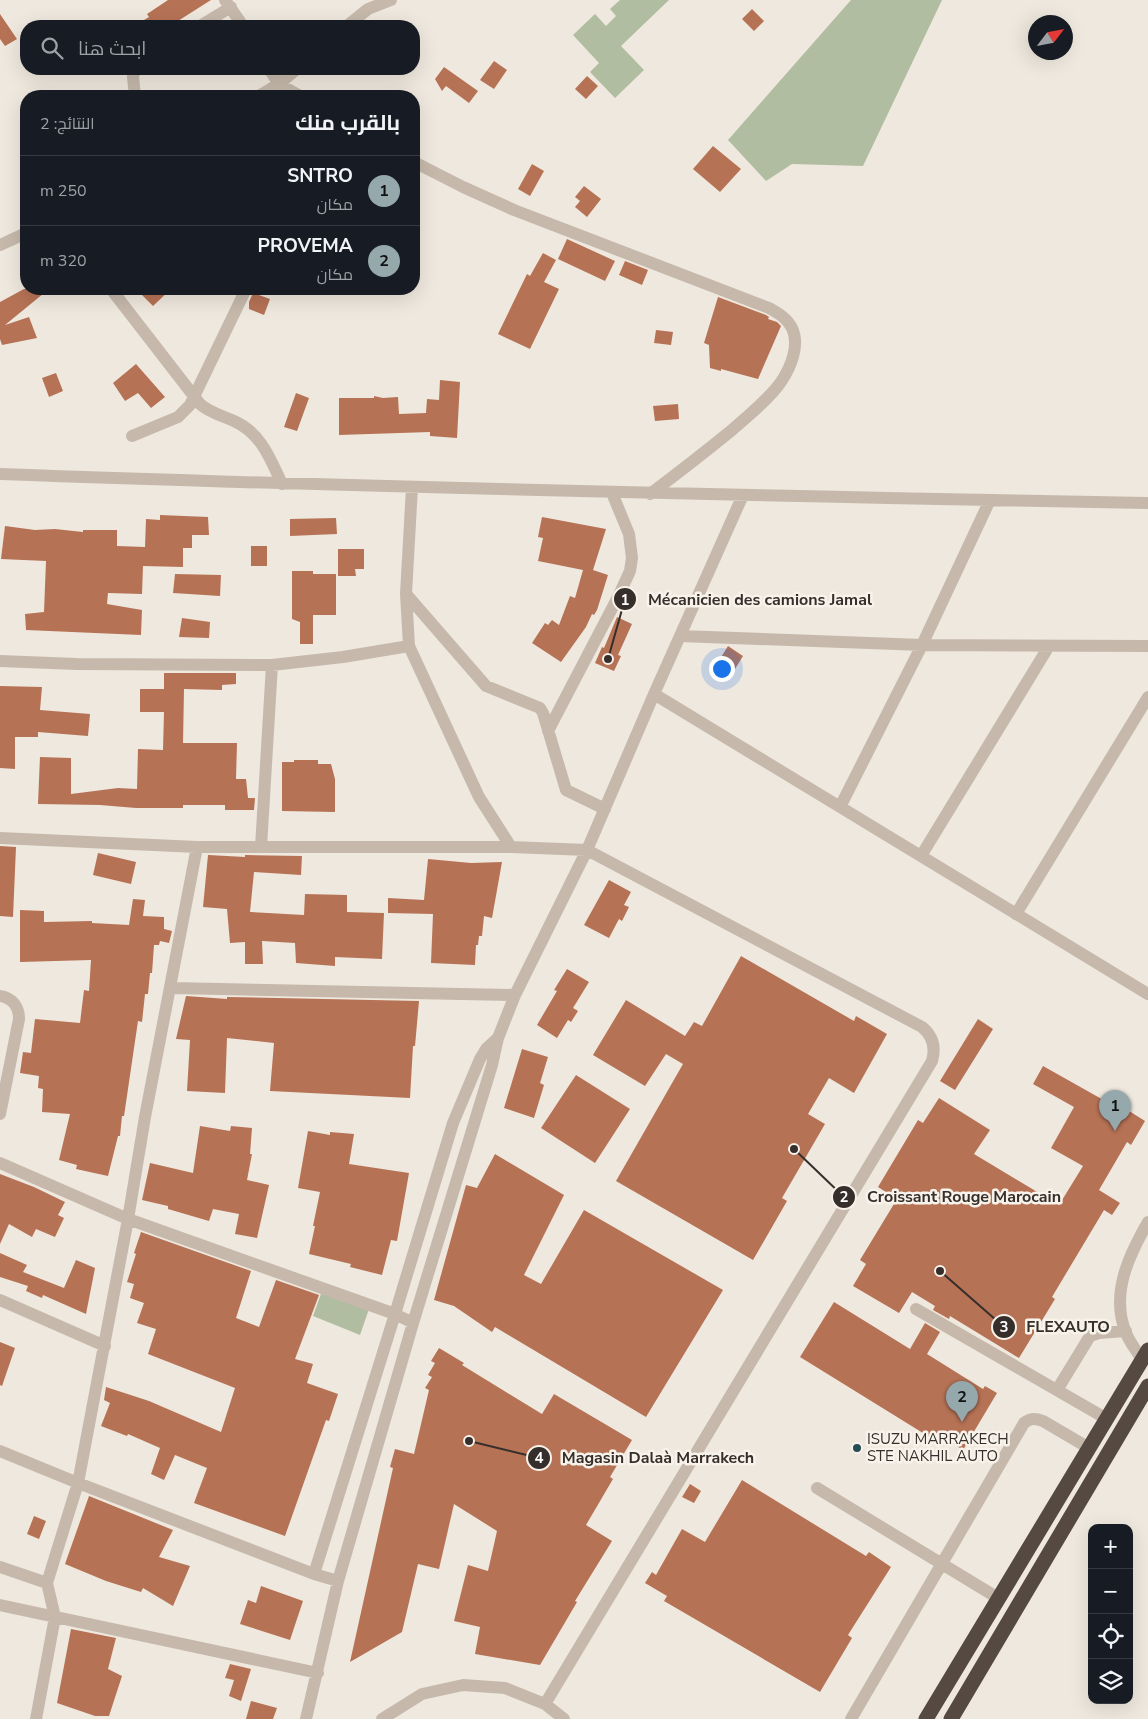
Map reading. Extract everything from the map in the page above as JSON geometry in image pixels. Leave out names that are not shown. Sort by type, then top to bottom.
[{"type":"highway","points":[[926,1719],[1145,1355]]},
{"type":"highway","points":[[950,1719],[1148,1386]]},
{"type":"street","points":[[352,20],[365,4],[391,0]]},
{"type":"street","points":[[208,20],[228,4],[239,20]]},
{"type":"street","points":[[133,75],[134,90]]},
{"type":"street","points":[[273,75],[279,84],[290,90]]},
{"type":"street","points":[[270,90],[290,75]]},
{"type":"street","points":[[420,165],[514,210],[769,308],[783,316],[791,326],[795,337],[794,354],[781,381],[768,397],[751,414],[705,452],[650,494]]},
{"type":"street","points":[[0,245],[20,236]]},
{"type":"street","points":[[116,295],[200,404],[211,412],[231,419],[251,431],[266,449],[282,484]]},
{"type":"street","points":[[132,436],[178,416],[190,405],[243,295]]},
{"type":"street","points":[[0,474],[650,494],[1148,503]]},
{"type":"street","points":[[412,487],[406,594],[409,646],[479,798],[511,847]]},
{"type":"street","points":[[548,731],[630,571],[632,558],[629,534],[612,493]]},
{"type":"street","points":[[306,1719],[338,1581],[413,1323],[492,1065],[498,1038],[515,994],[587,850],[743,495]]},
{"type":"street","points":[[840,807],[922,645],[990,500]]},
{"type":"street","points":[[406,594],[486,686],[540,708],[566,790],[605,809]]},
{"type":"street","points":[[680,636],[922,645],[1148,646]]},
{"type":"street","points":[[0,661],[77,664],[272,665],[343,657],[409,646]]},
{"type":"street","points":[[921,856],[1049,646]]},
{"type":"street","points":[[261,847],[272,665]]},
{"type":"street","points":[[654,694],[1148,994]]},
{"type":"street","points":[[1016,914],[1148,696]]},
{"type":"street","points":[[0,838],[197,847],[511,847],[587,850],[929,1033],[934,1053],[932,1061],[545,1704]]},
{"type":"street","points":[[36,1719],[55,1617],[48,1583],[78,1483],[197,847]]},
{"type":"street","points":[[171,988],[515,994]]},
{"type":"street","points":[[0,996],[8,997],[12,1001],[18,1009],[19,1019],[0,1114]]},
{"type":"street","points":[[314,1574],[453,1122],[480,1059],[486,1049],[498,1038]]},
{"type":"street","points":[[0,1163],[128,1219],[395,1314],[413,1323]]},
{"type":"street","points":[[1145,1355],[1126,1331],[1121,1298],[1122,1282],[1130,1256],[1148,1222]]},
{"type":"street","points":[[0,1300],[104,1346]]},
{"type":"street","points":[[916,1308],[1107,1418]]},
{"type":"street","points":[[1057,1390],[1090,1336],[1099,1333],[1126,1331]]},
{"type":"street","points":[[851,1719],[1024,1423],[1036,1418],[1089,1448]]},
{"type":"street","points":[[0,1451],[314,1574],[338,1581]]},
{"type":"street","points":[[817,1488],[998,1598]]},
{"type":"street","points":[[0,1567],[48,1583]]},
{"type":"street","points":[[0,1605],[318,1672]]},
{"type":"street","points":[[382,1719],[422,1694],[463,1685],[505,1688],[545,1704],[564,1719]]},
{"type":"green space","points":[[620,0],[669,0],[621,46],[644,70],[615,98],[590,72],[599,63],[573,35],[595,14],[606,26],[616,16],[610,9]]},
{"type":"green space","points":[[851,0],[942,0],[863,166],[792,164],[766,181],[728,140]]},
{"type":"green space","points":[[322,1291],[369,1309],[360,1335],[313,1316]]},
{"type":"building","points":[[168,0],[211,0],[179,20],[144,20],[149,17],[147,14]]},
{"type":"building","points":[[752,9],[764,21],[754,31],[742,19]]},
{"type":"building","points":[[0,14],[17,39],[5,46],[0,39]]},
{"type":"building","points":[[494,61],[507,70],[494,89],[480,80]]},
{"type":"building","points":[[444,67],[478,91],[469,103],[446,86],[442,91],[435,79]]},
{"type":"building","points":[[587,76],[598,86],[586,99],[575,89]]},
{"type":"building","points":[[713,146],[741,169],[720,192],[693,169]]},
{"type":"building","points":[[532,164],[544,171],[530,196],[518,189]]},
{"type":"building","points":[[584,186],[601,199],[587,217],[575,207],[580,201],[575,197]]},
{"type":"building","points":[[567,239],[615,261],[605,281],[558,259]]},
{"type":"building","points":[[543,253],[556,260],[544,282],[559,289],[530,349],[498,334],[527,274],[530,276]]},
{"type":"building","points":[[625,261],[648,270],[642,285],[619,275]]},
{"type":"building","points":[[20,291],[20,295],[42,295],[5,325],[29,317],[37,338],[2,345],[0,339],[0,302]]},
{"type":"building","points":[[142,295],[165,295],[153,306]]},
{"type":"building","points":[[252,295],[270,299],[264,315],[249,309],[249,302]]},
{"type":"building","points":[[718,297],[766,315],[769,317],[768,319],[777,322],[781,326],[758,379],[710,368],[709,345],[704,343]]},
{"type":"building","points":[[656,330],[673,332],[671,345],[654,343]]},
{"type":"building","points":[[136,364],[165,397],[151,408],[138,393],[125,401],[113,383]]},
{"type":"building","points":[[56,373],[63,391],[49,397],[42,378]]},
{"type":"building","points":[[440,380],[460,382],[457,438],[430,436],[430,432],[339,435],[339,398],[398,397],[399,414],[426,413],[427,399],[439,400]]},
{"type":"building","points":[[296,393],[309,398],[297,431],[284,427]]},
{"type":"building","points":[[678,404],[679,419],[655,421],[653,406]]},
{"type":"building","points":[[160,515],[208,517],[209,535],[192,535],[192,548],[183,548],[183,567],[143,566],[142,594],[108,593],[107,604],[142,610],[141,635],[26,630],[25,614],[44,612],[46,561],[1,559],[5,526],[35,530],[55,529],[83,532],[83,530],[117,530],[117,546],[145,547],[146,519],[160,520]]},
{"type":"building","points":[[542,517],[606,529],[593,570],[608,575],[597,610],[594,615],[592,614],[586,627],[561,662],[532,643],[545,623],[548,625],[552,620],[559,625],[570,596],[575,598],[583,570],[538,561],[543,538],[538,537]]},
{"type":"building","points":[[336,518],[337,534],[290,536],[290,519]]},
{"type":"building","points":[[251,546],[267,546],[267,566],[251,566]]},
{"type":"building","points":[[338,549],[364,549],[364,569],[355,569],[356,576],[338,576]]},
{"type":"building","points":[[292,571],[313,571],[313,574],[336,574],[336,615],[313,615],[313,644],[300,644],[300,622],[292,619]]},
{"type":"building","points":[[175,574],[221,575],[220,596],[173,593]]},
{"type":"building","points":[[617,617],[632,624],[618,655],[621,656],[614,671],[595,663],[602,647],[604,648]]},
{"type":"building","points":[[182,618],[210,622],[209,638],[179,637]]},
{"type":"building","points":[[728,646],[743,656],[735,669],[720,659]]},
{"type":"building","points":[[164,673],[236,673],[236,684],[222,685],[222,690],[184,689],[183,743],[237,743],[236,779],[246,779],[248,798],[255,798],[254,810],[225,810],[225,805],[183,805],[183,808],[136,808],[100,805],[38,804],[40,757],[71,758],[71,794],[118,788],[137,789],[138,749],[163,750],[164,712],[140,712],[140,689],[164,689]]},
{"type":"building","points":[[0,686],[42,687],[40,710],[90,714],[88,736],[38,732],[38,737],[15,737],[15,769],[0,768]]},
{"type":"building","points":[[294,760],[318,760],[318,764],[331,764],[335,779],[335,812],[282,811],[282,762],[294,762]]},
{"type":"building","points":[[0,846],[16,847],[13,917],[0,916]]},
{"type":"building","points":[[98,853],[136,862],[131,884],[93,875]]},
{"type":"building","points":[[208,855],[245,857],[245,855],[302,856],[301,875],[254,872],[250,912],[304,915],[305,894],[347,895],[347,912],[384,913],[382,959],[335,957],[335,966],[296,963],[295,943],[262,941],[263,964],[245,964],[245,942],[230,943],[227,909],[203,907]]},
{"type":"building","points":[[428,859],[471,863],[502,862],[492,918],[484,916],[482,936],[479,936],[478,945],[476,945],[475,965],[431,963],[433,914],[388,913],[388,898],[424,900]]},
{"type":"building","points":[[609,880],[631,892],[624,905],[629,907],[622,921],[619,919],[609,938],[584,925]]},
{"type":"building","points":[[133,899],[145,900],[143,916],[164,917],[164,929],[172,931],[169,943],[160,941],[159,945],[154,945],[152,973],[150,973],[148,994],[145,994],[142,1022],[138,1021],[124,1116],[122,1116],[120,1136],[118,1136],[108,1176],[76,1169],[77,1165],[59,1160],[70,1114],[42,1112],[43,1089],[38,1088],[39,1076],[20,1073],[23,1052],[31,1053],[35,1019],[80,1023],[84,990],[89,991],[91,960],[20,962],[20,910],[44,911],[44,922],[92,921],[92,923],[129,925]]},
{"type":"building","points":[[741,956],[854,1021],[856,1016],[887,1034],[854,1093],[829,1078],[808,1114],[825,1124],[782,1198],[787,1201],[753,1260],[616,1181],[683,1064],[666,1054],[645,1086],[593,1055],[626,1000],[685,1036],[694,1022],[702,1026]]},
{"type":"building","points":[[567,969],[589,982],[573,1008],[578,1011],[571,1022],[568,1020],[557,1038],[537,1025],[557,991],[554,990]]},
{"type":"building","points":[[186,996],[227,999],[227,997],[419,1001],[415,1046],[413,1046],[410,1098],[270,1091],[274,1043],[227,1038],[225,1093],[187,1091],[190,1040],[176,1039]]},
{"type":"building","points":[[978,1019],[993,1029],[955,1090],[940,1081]]},
{"type":"building","points":[[522,1049],[548,1057],[540,1083],[544,1085],[534,1118],[504,1108]]},
{"type":"building","points":[[1043,1066],[1107,1102],[1110,1099],[1145,1121],[1131,1145],[1127,1142],[1099,1190],[1120,1203],[1112,1215],[1104,1210],[1052,1297],[1055,1299],[1019,1358],[950,1316],[949,1319],[933,1310],[935,1306],[912,1292],[899,1313],[853,1286],[866,1264],[860,1260],[897,1199],[878,1187],[918,1120],[923,1123],[939,1098],[990,1130],[974,1154],[1059,1205],[1083,1166],[1051,1148],[1074,1107],[1033,1084]]},
{"type":"building","points":[[576,1075],[630,1109],[595,1163],[541,1128]]},
{"type":"building","points":[[200,1126],[230,1131],[231,1126],[252,1128],[250,1154],[252,1154],[247,1180],[269,1185],[257,1238],[235,1234],[239,1214],[213,1209],[209,1221],[168,1209],[168,1206],[142,1200],[150,1163],[193,1173]]},
{"type":"building","points":[[308,1131],[330,1135],[330,1132],[354,1134],[349,1164],[409,1173],[397,1241],[391,1240],[382,1275],[350,1267],[351,1264],[309,1254],[320,1192],[298,1188]]},
{"type":"building","points":[[495,1154],[564,1195],[524,1275],[541,1284],[584,1210],[723,1290],[646,1417],[495,1327],[492,1332],[454,1306],[434,1300],[466,1185],[477,1188]]},
{"type":"building","points":[[0,1174],[34,1187],[65,1202],[58,1215],[64,1218],[55,1237],[36,1229],[32,1237],[9,1224],[0,1244]]},
{"type":"building","points":[[141,1232],[251,1271],[236,1318],[259,1327],[276,1280],[319,1295],[295,1359],[313,1364],[307,1383],[338,1394],[329,1421],[326,1420],[285,1536],[194,1503],[207,1468],[175,1455],[164,1480],[151,1474],[160,1448],[128,1434],[127,1436],[101,1426],[110,1403],[104,1400],[106,1387],[149,1401],[221,1432],[235,1388],[148,1354],[156,1329],[137,1323],[144,1303],[130,1298],[134,1284],[127,1282]]},
{"type":"building","points":[[0,1253],[27,1265],[23,1272],[64,1288],[76,1260],[95,1268],[86,1314],[43,1295],[42,1298],[26,1291],[28,1286],[0,1277]]},
{"type":"building","points":[[834,1302],[910,1349],[925,1323],[940,1332],[927,1354],[983,1389],[985,1386],[997,1393],[963,1450],[935,1432],[931,1438],[800,1357]]},
{"type":"building","points":[[0,1342],[15,1348],[2,1386],[0,1385]]},
{"type":"building","points":[[439,1348],[464,1363],[462,1365],[542,1414],[554,1394],[632,1440],[610,1477],[613,1479],[586,1525],[612,1541],[575,1601],[577,1602],[540,1665],[475,1654],[480,1627],[454,1621],[468,1565],[488,1571],[497,1531],[454,1504],[439,1569],[418,1564],[402,1632],[350,1662],[393,1468],[390,1467],[395,1449],[414,1454],[429,1390],[425,1388],[432,1377],[428,1375],[435,1363],[431,1361]]},
{"type":"building","points":[[742,1480],[866,1556],[869,1552],[891,1567],[848,1635],[852,1638],[820,1692],[664,1601],[667,1596],[645,1583],[652,1572],[656,1575],[682,1529],[705,1542]]},
{"type":"building","points":[[690,1484],[701,1491],[694,1503],[682,1497]]},
{"type":"building","points":[[89,1496],[173,1530],[159,1557],[190,1566],[173,1606],[143,1588],[141,1592],[106,1581],[65,1564]]},
{"type":"building","points":[[34,1516],[46,1521],[39,1539],[27,1534]]},
{"type":"building","points":[[261,1586],[303,1601],[290,1640],[240,1624],[248,1600],[256,1603]]},
{"type":"building","points":[[71,1629],[116,1638],[108,1669],[122,1676],[109,1716],[95,1716],[57,1703]]},
{"type":"building","points":[[230,1664],[251,1669],[241,1701],[229,1696],[234,1680],[225,1678]]},
{"type":"building","points":[[251,1701],[277,1708],[273,1719],[246,1719]]},
{"type":"place","name":"Mécanicien des camions Jamal","points":[[608,659]]},
{"type":"place","name":"SNTRO","points":[[1115,1131]]},
{"type":"place","name":"Croissant Rouge Marocain","points":[[794,1149]]},
{"type":"place","name":"FLEXAUTO","points":[[940,1271]]},
{"type":"place","name":"PROVEMA","points":[[962,1422]]},
{"type":"place","name":"Magasin Dalaà Marrakech","points":[[469,1441]]},
{"type":"place","name":"ISUZU MARRAKECH STE NAKHIL AUTO","points":[[857,1448]]}]
